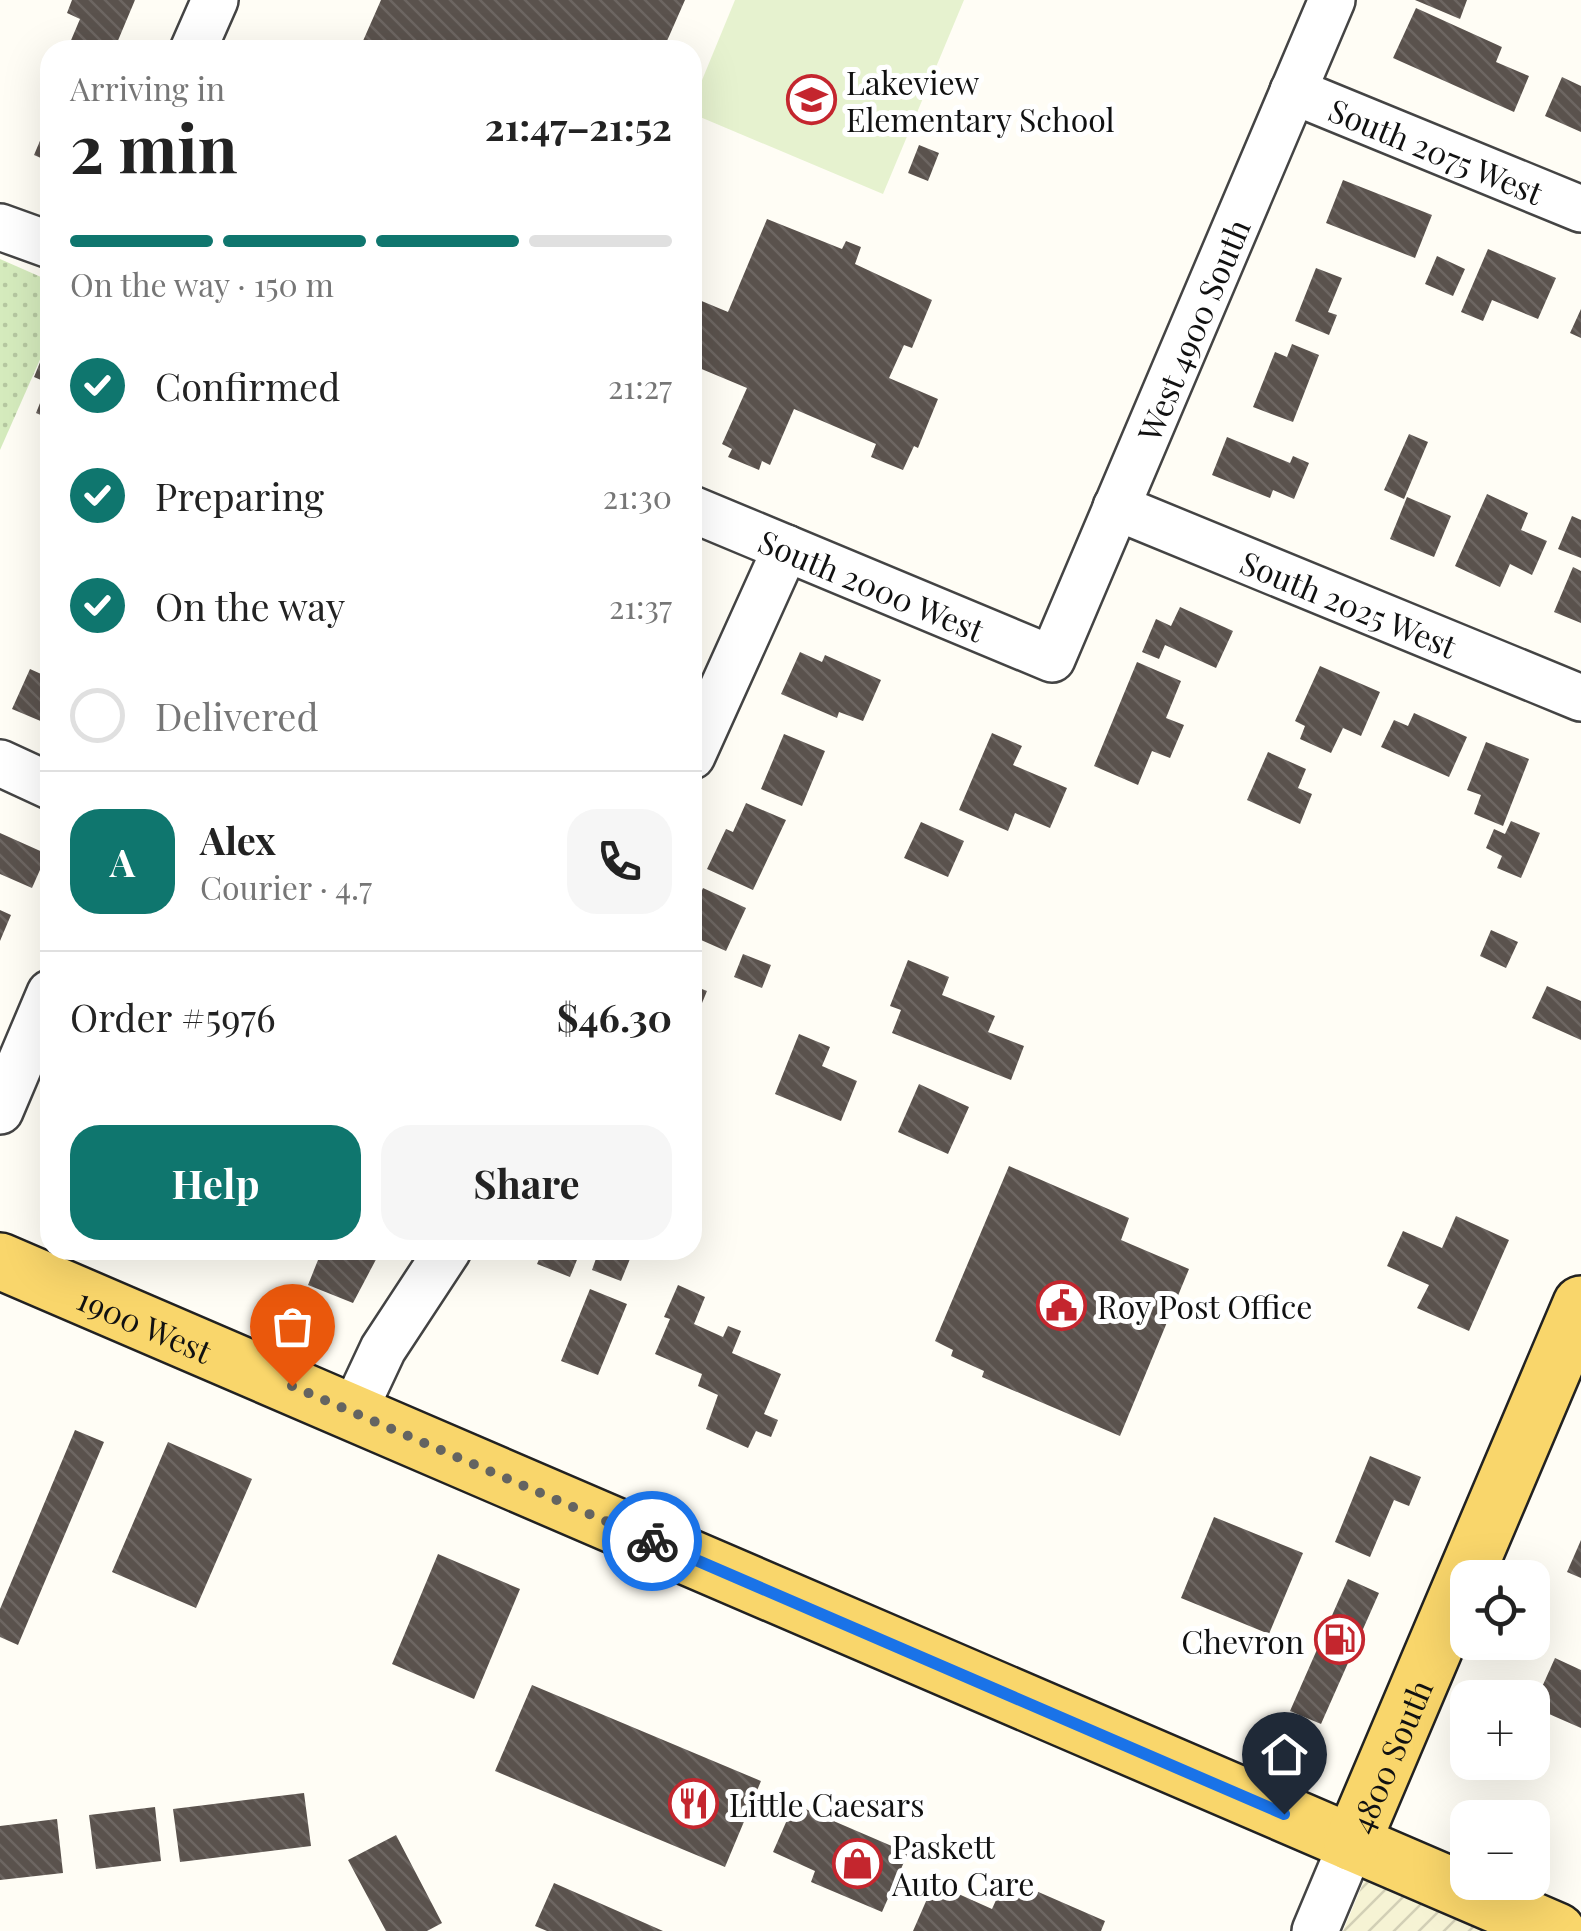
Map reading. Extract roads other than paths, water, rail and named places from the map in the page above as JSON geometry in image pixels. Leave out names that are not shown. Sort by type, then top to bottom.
[{"type":"main road","name":"1900 West","points":[[0,1261],[1557,1931]]},
{"type":"main road","name":"4800 South","points":[[1352,1843],[1581,1304]]},
{"type":"street","points":[[197,40],[214,0]]},
{"type":"street","name":"West 4900 South","points":[[1052,659],[1332,0]]},
{"type":"street","name":"South 2075 West","points":[[1293,91],[1581,210]]},
{"type":"street","points":[[0,228],[40,242]]},
{"type":"street","name":"South 2025 West","points":[[1116,507],[1581,698]]},
{"type":"street","name":"South 2000 West","points":[[702,513],[1052,659]]},
{"type":"street","points":[[702,734],[786,548]]},
{"type":"street","points":[[0,763],[40,781]]},
{"type":"street","points":[[0,1111],[40,1017]]},
{"type":"street","points":[[354,1413],[383,1349],[441,1260]]},
{"type":"street","name":"4800 South","points":[[1315,1931],[1352,1843]]},
{"type":"place","name":"Lakeview Elementary School","points":[[811,99]]},
{"type":"place","name":"Roy Post Office","points":[[1062,1305]]},
{"type":"place","name":"Chevron","points":[[1339,1640]]},
{"type":"place","name":"Little Caesars","points":[[694,1803]]},
{"type":"place","name":"Paskett Auto Care","points":[[857,1863]]}]
